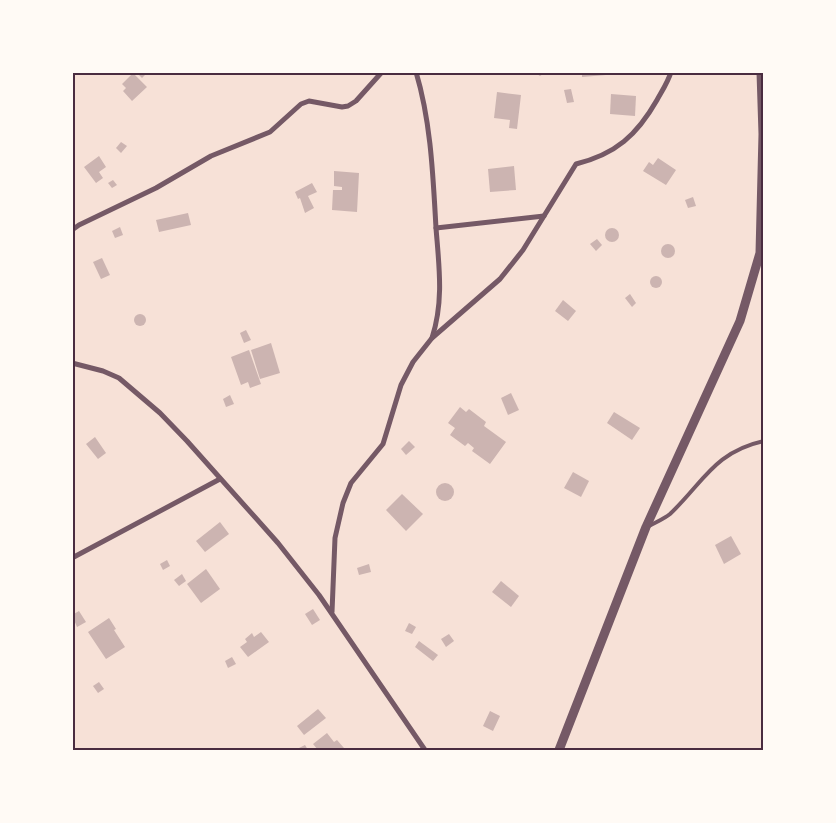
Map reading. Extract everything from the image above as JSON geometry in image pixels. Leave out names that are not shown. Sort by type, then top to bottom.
[{"type":"street","points":[[72,230],[78,225],[156,188],[210,156],[270,132],[301,104],[309,101],[348,106],[356,101],[382,72]]},
{"type":"street","points":[[416,72],[425,110],[431,158],[436,228],[440,303],[439,317],[432,338]]},
{"type":"street","points":[[332,612],[335,538],[342,503],[351,483],[383,444],[401,384],[413,362],[432,338],[500,279],[523,250],[576,164],[596,159],[623,144],[640,127],[672,72]]},
{"type":"street","points":[[559,750],[646,527],[740,321],[760,253],[763,133],[761,72]]},
{"type":"street","points":[[436,228],[544,216]]},
{"type":"street","points":[[72,363],[104,371],[119,378],[173,426],[278,543],[332,612],[425,750]]},
{"type":"street","points":[[72,558],[220,479]]},
{"type":"lane","points":[[646,527],[668,515],[714,465],[733,452],[764,441]]},
{"type":"building","points":[[136,72],[148,72],[142,78]]},
{"type":"building","points":[[534,72],[546,72],[540,76]]},
{"type":"building","points":[[582,72],[605,72],[606,75],[582,77]]},
{"type":"building","points":[[133,73],[147,87],[132,101],[123,91],[126,88],[122,84]]},
{"type":"building","points":[[571,89],[574,102],[567,103],[564,90]]},
{"type":"building","points":[[497,92],[521,95],[517,129],[509,128],[510,120],[494,118]]},
{"type":"building","points":[[611,94],[636,96],[635,116],[610,114]]},
{"type":"building","points":[[121,142],[127,146],[121,153],[116,148]]},
{"type":"building","points":[[99,156],[106,167],[99,172],[103,178],[96,183],[84,167]]},
{"type":"building","points":[[658,158],[676,170],[666,185],[643,171],[649,162],[653,165]]},
{"type":"building","points":[[514,166],[516,190],[490,192],[488,169]]},
{"type":"building","points":[[334,171],[359,173],[357,212],[332,210],[333,190],[342,190],[342,187],[334,186]]},
{"type":"building","points":[[113,180],[117,185],[112,188],[108,183]]},
{"type":"building","points":[[312,183],[317,192],[308,196],[314,208],[305,213],[300,198],[298,199],[295,192]]},
{"type":"building","points":[[693,197],[696,206],[688,208],[685,200]]},
{"type":"building","points":[[188,213],[191,225],[159,232],[156,220]]},
{"type":"building","points":[[120,227],[123,235],[115,238],[112,231]]},
{"type":"building","points":[[609,228],[615,228],[619,235],[615,242],[609,242],[605,238],[605,232]]},
{"type":"building","points":[[597,239],[602,245],[596,251],[590,244]]},
{"type":"building","points":[[665,244],[671,244],[675,251],[671,258],[665,258],[661,254],[661,248]]},
{"type":"building","points":[[102,258],[110,275],[101,279],[93,262]]},
{"type":"building","points":[[658,276],[661,277],[661,287],[654,288],[651,287],[650,280],[651,277]]},
{"type":"building","points":[[630,294],[636,303],[632,307],[625,298]]},
{"type":"building","points":[[563,300],[576,311],[568,321],[555,311]]},
{"type":"building","points":[[138,314],[142,314],[146,320],[142,326],[138,326],[134,322],[134,318]]},
{"type":"building","points":[[246,330],[251,340],[244,343],[240,333]]},
{"type":"building","points":[[271,343],[280,373],[260,379],[251,350]]},
{"type":"building","points":[[249,350],[261,384],[250,388],[248,382],[241,385],[231,357]]},
{"type":"building","points":[[511,393],[519,410],[508,415],[501,398]]},
{"type":"building","points":[[230,395],[234,404],[226,407],[223,399]]},
{"type":"building","points":[[460,407],[466,412],[469,409],[486,422],[484,426],[506,442],[490,464],[472,451],[474,448],[468,443],[465,446],[450,435],[455,428],[448,423]]},
{"type":"building","points":[[614,412],[640,428],[632,440],[607,423]]},
{"type":"building","points":[[95,437],[106,453],[98,459],[86,444]]},
{"type":"building","points":[[409,441],[415,447],[406,455],[401,449]]},
{"type":"building","points":[[573,472],[589,481],[581,497],[564,488]]},
{"type":"building","points":[[445,483],[451,486],[454,492],[451,498],[445,501],[439,498],[436,492],[439,486]]},
{"type":"building","points":[[402,494],[423,514],[406,531],[386,510]]},
{"type":"building","points":[[220,522],[229,534],[205,552],[196,541]]},
{"type":"building","points":[[731,536],[741,554],[724,564],[715,545]]},
{"type":"building","points":[[167,560],[170,566],[163,570],[160,564]]},
{"type":"building","points":[[369,564],[371,572],[359,575],[357,568]]},
{"type":"building","points":[[206,569],[220,589],[201,603],[187,584]]},
{"type":"building","points":[[182,574],[186,581],[179,586],[174,580]]},
{"type":"building","points":[[501,581],[519,596],[511,607],[492,592]]},
{"type":"building","points":[[313,609],[320,620],[312,625],[305,614]]},
{"type":"building","points":[[79,611],[86,622],[77,627],[72,615]]},
{"type":"building","points":[[109,618],[125,647],[106,659],[88,632]]},
{"type":"building","points":[[409,623],[416,627],[412,634],[405,631]]},
{"type":"building","points":[[261,632],[269,642],[248,657],[240,647],[247,642],[245,639],[252,633],[254,637]]},
{"type":"building","points":[[449,634],[454,641],[446,647],[441,639]]},
{"type":"building","points":[[419,641],[438,655],[433,661],[415,647]]},
{"type":"building","points":[[232,657],[236,664],[228,668],[225,661]]},
{"type":"building","points":[[99,682],[104,689],[98,693],[93,686]]},
{"type":"building","points":[[318,709],[326,718],[304,735],[297,726]]},
{"type":"building","points":[[490,711],[500,716],[493,731],[483,726]]},
{"type":"building","points":[[327,733],[334,742],[337,740],[344,748],[341,750],[318,750],[313,744]]},
{"type":"building","points":[[305,745],[308,750],[295,750]]}]
